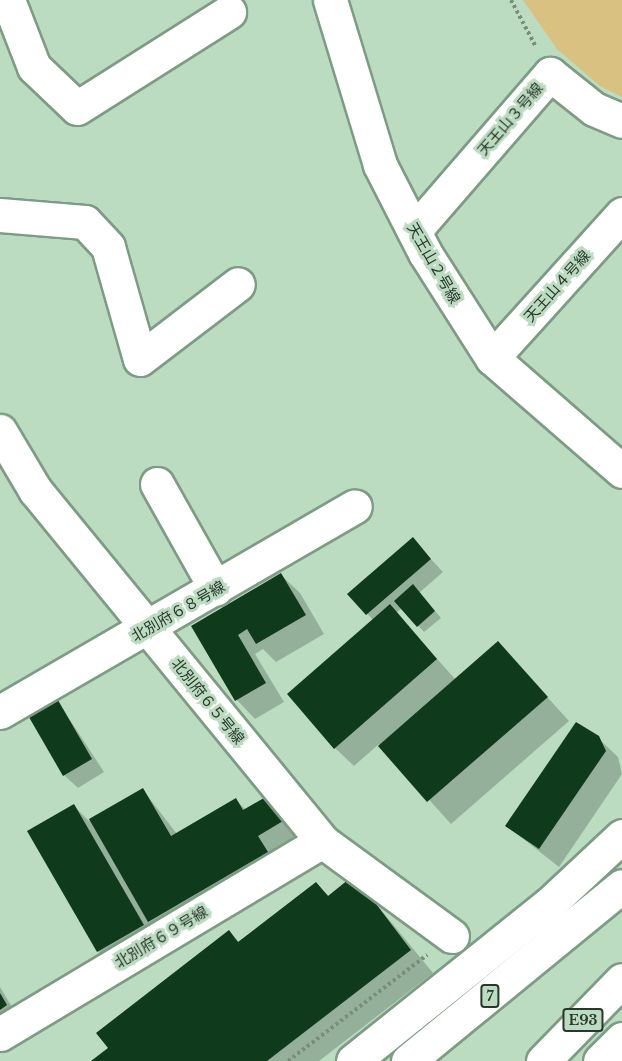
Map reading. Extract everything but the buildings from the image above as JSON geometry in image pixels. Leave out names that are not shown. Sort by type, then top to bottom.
[{"type":"main road","points":[[0,4],[7,0],[34,67],[77,108],[229,12]]},
{"type":"main road","name":"天王山２号線","points":[[330,0],[380,165],[414,231],[492,358],[617,455]]},
{"type":"main road","name":"天王山３号線","points":[[414,231],[550,74],[594,109],[622,121]]},
{"type":"main road","name":"天王山４号線","points":[[492,358],[622,214]]},
{"type":"main road","points":[[0,215],[84,222],[108,247],[140,359],[238,285]]},
{"type":"main road","name":"北別府６５号線","points":[[0,431],[35,490],[322,841],[452,936]]},
{"type":"main road","points":[[157,484],[216,589]]},
{"type":"main road","name":"北別府６８号線","points":[[0,712],[148,629],[355,506]]},
{"type":"main road","points":[[353,1061],[548,905],[622,836]]},
{"type":"main road","name":"北別府６９号線","points":[[0,1034],[322,841]]},
{"type":"main road","name":"7","points":[[408,1061],[572,931],[622,886]]},
{"type":"main road","name":"E93","points":[[543,1061],[622,980]]},
{"type":"main road","name":"E93","points":[[600,1061],[622,1038]]},
{"type":"path","points":[[511,0],[550,74]]},
{"type":"path","points":[[288,1061],[452,936]]},
{"type":"shaded area","points":[[523,0],[622,0],[622,97],[600,86],[557,49]]}]
